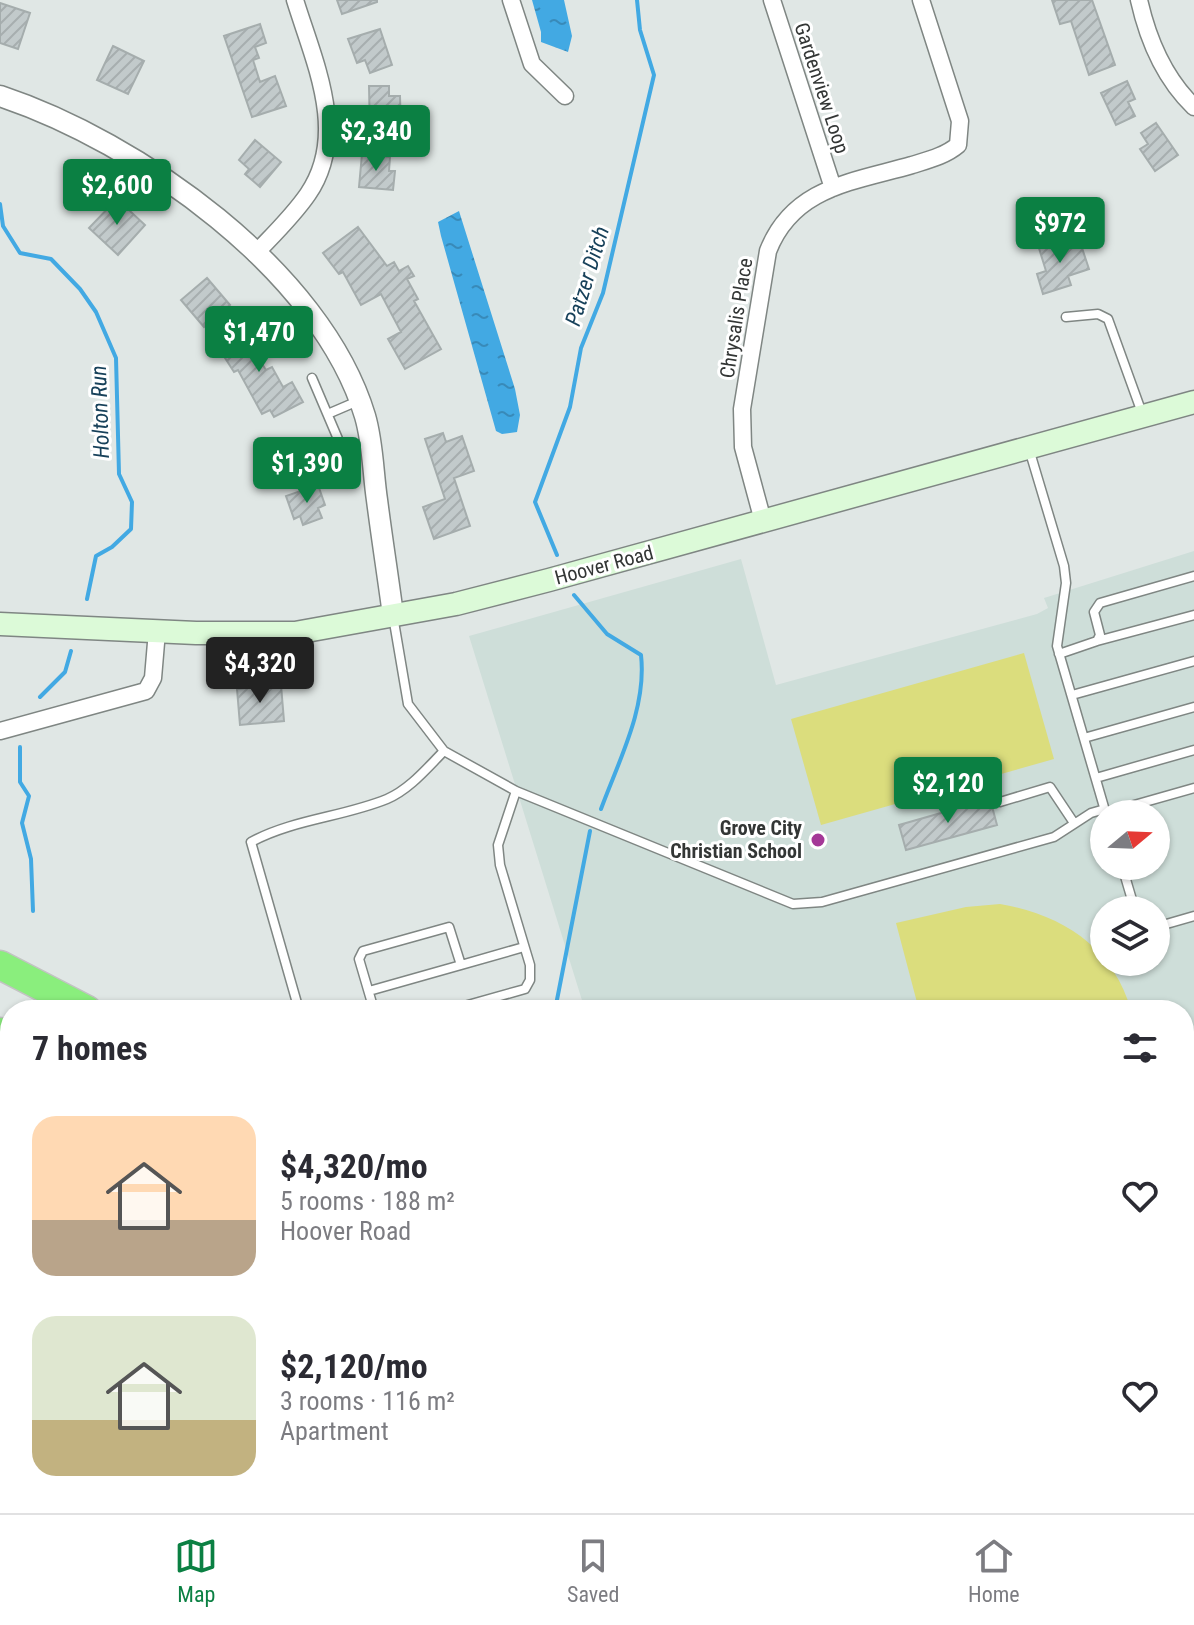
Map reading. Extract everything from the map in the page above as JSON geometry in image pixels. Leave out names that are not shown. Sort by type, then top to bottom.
[{"type":"highway","points":[[0,965],[68,1000]]},
{"type":"main road","name":"Hoover Road","points":[[0,624],[295,633],[456,604],[1194,402]]},
{"type":"street","points":[[255,254],[309,193],[325,155],[328,112],[295,0]]},
{"type":"street","points":[[511,0],[532,64],[565,96]]},
{"type":"street","name":"Gardenview Loop","points":[[772,0],[833,188]]},
{"type":"street","name":"Chrysalis Place","points":[[763,521],[743,447],[742,409],[768,251],[787,215],[803,201],[833,188],[937,157],[958,145],[960,121],[921,0]]},
{"type":"street","points":[[1139,0],[1154,50],[1168,75],[1194,107]]},
{"type":"street","points":[[0,96],[92,133],[167,178],[255,254],[312,318],[333,349],[359,401],[369,438],[393,615]]},
{"type":"street","points":[[0,731],[146,691],[153,678],[157,631]]},
{"type":"lane","points":[[1066,317],[1098,314],[1108,319],[1143,416]]},
{"type":"lane","points":[[312,378],[330,413],[338,439],[342,477]]},
{"type":"lane","points":[[330,413],[359,401]]},
{"type":"lane","points":[[1029,448],[1064,566],[1059,654],[1102,800]]},
{"type":"lane","points":[[1097,641],[1100,635],[1094,612],[1100,603],[1194,576]]},
{"type":"lane","points":[[393,615],[408,704],[444,751],[516,791],[793,904],[807,905],[1054,837],[1074,823],[1090,818]]},
{"type":"lane","points":[[1059,654],[1194,615]]},
{"type":"lane","points":[[1072,695],[1194,661]]},
{"type":"lane","points":[[1084,738],[1194,707]]},
{"type":"lane","points":[[1096,778],[1194,750]]},
{"type":"lane","points":[[296,1000],[251,842],[272,831],[387,799],[408,787],[444,751]]},
{"type":"lane","points":[[1000,802],[1050,787],[1074,823]]},
{"type":"lane","points":[[1150,800],[1194,788]]},
{"type":"lane","points":[[486,1000],[525,989],[530,980],[530,965],[500,865],[498,845],[516,791]]},
{"type":"lane","points":[[1170,923],[1194,916]]},
{"type":"lane","points":[[371,1000],[359,959],[363,951],[449,927],[461,965]]},
{"type":"lane","points":[[369,991],[524,947]]},
{"type":"shaded area","name":"Grove City Christian School","points":[[1194,551],[1194,1000],[582,1000],[469,636],[741,559],[776,685],[1037,614],[1048,608],[1044,598]]},
{"type":"green space","points":[[1024,653],[1054,759],[821,825],[791,719]]},
{"type":"green space","points":[[1000,904],[1045,916],[1090,944],[1090,976],[1116,976],[1127,1000],[916,1000],[896,923],[966,907]]},
{"type":"water","points":[[532,0],[564,0],[572,36],[568,52],[541,42]]},
{"type":"water","points":[[459,211],[515,389],[520,415],[517,432],[502,434],[496,431],[441,236],[438,222]]},
{"type":"building","points":[[337,0],[377,0],[377,2],[342,14]]},
{"type":"building","points":[[1052,0],[1092,0],[1115,65],[1089,75],[1071,21],[1060,24]]},
{"type":"building","points":[[0,3],[30,13],[18,49],[0,43]]},
{"type":"building","points":[[260,24],[266,43],[255,47],[259,58],[253,60],[260,82],[275,76],[286,106],[252,117],[224,36]]},
{"type":"building","points":[[380,29],[392,65],[370,73],[365,60],[357,63],[348,39]]},
{"type":"building","points":[[113,46],[144,61],[128,94],[97,80]]},
{"type":"building","points":[[1127,81],[1135,99],[1128,102],[1135,116],[1116,125],[1101,93]]},
{"type":"building","points":[[369,86],[389,86],[389,96],[400,96],[401,133],[370,133]]},
{"type":"building","points":[[1156,123],[1178,155],[1155,171],[1140,149],[1148,144],[1141,133]]},
{"type":"building","points":[[255,140],[281,162],[260,187],[245,174],[249,169],[239,160]]},
{"type":"building","points":[[362,154],[390,157],[389,171],[395,171],[393,190],[359,187]]},
{"type":"building","points":[[117,199],[145,225],[118,255],[89,228]]},
{"type":"building","points":[[358,227],[387,266],[394,262],[399,271],[408,266],[414,276],[407,279],[418,299],[414,301],[441,349],[405,369],[388,339],[401,332],[381,294],[361,305],[343,272],[339,274],[323,253]]},
{"type":"building","points":[[1063,237],[1067,249],[1081,245],[1089,269],[1068,276],[1071,285],[1043,294],[1037,274],[1046,271],[1038,245]]},
{"type":"building","points":[[207,278],[230,305],[204,327],[181,300]]},
{"type":"building","points":[[252,324],[263,339],[251,347],[266,370],[272,367],[283,387],[292,382],[303,402],[274,417],[270,410],[262,414],[238,370],[234,372],[218,347]]},
{"type":"building","points":[[443,433],[446,442],[462,436],[474,471],[454,478],[470,526],[434,539],[423,507],[445,499],[425,439]]},
{"type":"building","points":[[318,485],[325,505],[318,508],[322,518],[303,525],[300,516],[294,519],[286,496]]},
{"type":"building","points":[[281,685],[284,721],[240,725],[237,689]]},
{"type":"building","points":[[990,799],[997,825],[906,850],[899,825]]},
{"type":"waterway","name":"Patzer Ditch","points":[[557,555],[535,502],[570,407],[581,348],[603,293],[654,75],[640,30],[637,0]]},
{"type":"waterway","name":"Holton Run","points":[[0,204],[3,226],[20,253],[51,259],[80,289],[96,312],[116,358],[119,474],[132,502],[131,529],[112,547],[96,556],[87,599]]},
{"type":"waterway","name":"Patzer Ditch","points":[[574,595],[607,634],[641,655],[642,675],[636,714],[601,809]]},
{"type":"waterway","name":"Holton Run","points":[[40,697],[65,672],[71,651]]},
{"type":"waterway","name":"Holton Run","points":[[20,747],[20,782],[29,796],[22,823],[31,859],[33,911]]},
{"type":"waterway","name":"Patzer Ditch","points":[[557,1000],[590,831]]},
{"type":"place","name":"Grove City Christian School","points":[[818,840]]}]
